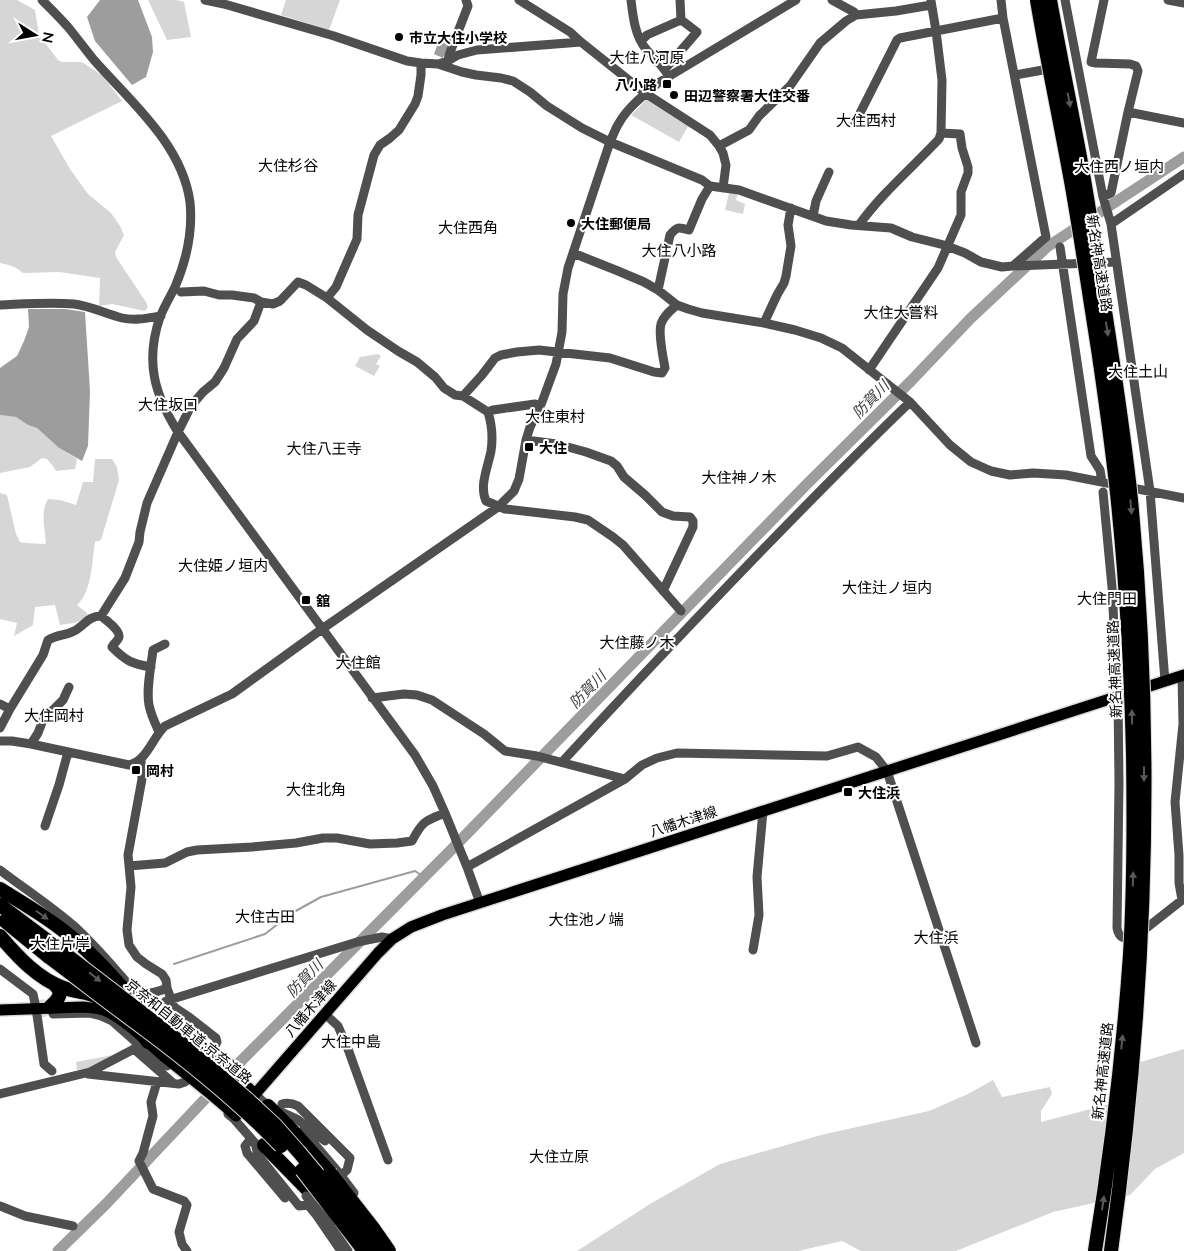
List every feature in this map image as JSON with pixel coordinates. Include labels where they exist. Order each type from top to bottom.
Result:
[{"type":"highway","name":"新名神高速道路","points":[[1037,0],[1070,180],[1106,407],[1119,509],[1128,609],[1133,786],[1133,872],[1130,954],[1113,1124],[1095,1251]]},
{"type":"highway","name":"新名神高速道路","points":[[1050,0],[1082,168],[1118,395],[1138,587],[1145,774],[1142,934],[1128,1111],[1111,1251]]},
{"type":"highway","points":[[0,889],[37,911],[63,930],[84,948],[137,1004],[148,1012]]},
{"type":"highway","name":"京奈和自動車道;京奈道路","points":[[0,906],[52,952],[241,1106],[292,1158],[364,1251]]},
{"type":"highway","name":"京奈和自動車道;京奈道路","points":[[0,917],[188,1048],[247,1098],[275,1125],[305,1159],[375,1251]]},
{"type":"highway","points":[[0,936],[18,958],[59,988],[58,999],[41,1009]]},
{"type":"highway","points":[[103,1006],[114,1001],[118,990],[115,980]]},
{"type":"highway","points":[[54,984],[94,994],[103,1006],[142,1034],[140,1045]]},
{"type":"highway","points":[[268,1106],[335,1173],[389,1251]]},
{"type":"highway","points":[[264,1145],[306,1200],[353,1251]]},
{"type":"main road","name":"八幡木津線","points":[[236,1116],[378,953],[392,939],[411,927],[480,902],[887,771],[1117,691],[1183,676]]},
{"type":"main road","points":[[0,1010],[41,1009],[98,1003],[103,1006],[148,1012],[195,1040],[256,1094]]},
{"type":"main road","points":[[140,1045],[166,1058],[236,1116]]},
{"type":"street","points":[[42,0],[68,27],[159,132],[172,152],[185,183],[190,202],[190,241],[175,286],[161,316],[152,353],[154,378],[167,414],[178,432],[415,755],[433,786],[445,813],[480,902]]},
{"type":"street","points":[[205,0],[334,36],[407,61],[438,64],[462,72],[514,81],[547,106],[582,128],[610,142],[702,180],[710,186],[739,190],[826,221],[851,226],[890,228],[912,237],[944,244],[980,262],[1002,267],[1116,262]]},
{"type":"street","points":[[448,61],[468,6],[466,0]]},
{"type":"street","points":[[519,0],[570,32],[645,93],[710,135],[723,153],[726,165],[723,188]]},
{"type":"street","points":[[631,0],[633,18],[640,41],[667,73]]},
{"type":"street","points":[[680,0],[681,20]]},
{"type":"street","points":[[667,73],[796,0]]},
{"type":"street","points":[[832,0],[856,15]]},
{"type":"street","points":[[1001,0],[1046,237],[1014,266]]},
{"type":"street","points":[[1065,0],[1103,197],[1111,224],[1150,491],[1165,681]]},
{"type":"street","points":[[1091,62],[1104,0]]},
{"type":"street","points":[[1168,0],[1184,3]]},
{"type":"street","points":[[719,146],[749,130],[790,86],[820,43],[846,21],[856,15],[896,11],[931,2],[942,80],[941,133],[939,139],[883,195],[859,225]]},
{"type":"street","points":[[855,122],[897,40],[1003,18]]},
{"type":"street","points":[[640,41],[648,35],[681,20]]},
{"type":"street","points":[[0,741],[31,744],[130,765],[135,764],[141,760],[165,726],[232,694],[498,507],[517,485],[526,440],[556,364],[562,332],[562,294],[568,268],[610,142],[619,123],[629,109],[667,73],[697,32],[681,20]]},
{"type":"street","points":[[438,64],[448,61],[458,54],[477,50],[581,42]]},
{"type":"street","points":[[1015,75],[1091,62],[1136,66],[1138,71],[1111,194],[1103,197]]},
{"type":"street","points":[[327,298],[336,287],[357,239],[358,215],[374,155],[380,145],[399,130],[415,104],[418,96],[421,63]]},
{"type":"street","points":[[1128,112],[1184,123]]},
{"type":"street","points":[[869,370],[938,268],[961,215],[961,192],[968,173],[968,167],[960,134],[941,133]]},
{"type":"street","points":[[813,216],[816,201],[829,172]]},
{"type":"street","points":[[1111,224],[1184,174]]},
{"type":"street","points":[[658,290],[670,235],[674,230],[680,228],[689,230],[702,199],[710,186]]},
{"type":"street","points":[[764,323],[786,276],[791,246],[788,225],[791,208]]},
{"type":"street","points":[[1060,247],[1091,456],[1100,470],[1102,482]]},
{"type":"street","points":[[573,253],[644,282],[677,305],[702,313],[795,330],[821,338],[842,348],[907,399],[950,445],[970,462],[990,471],[1010,476],[1033,473],[1066,475],[1184,498]]},
{"type":"street","points":[[181,292],[204,292],[254,298],[261,302],[273,304],[280,301],[298,282],[327,298],[367,330],[417,362],[435,377],[444,388],[455,395],[463,396],[488,412],[491,423],[492,450],[484,480],[483,494],[486,501],[498,507],[518,512],[575,517],[588,520],[623,545],[681,611]]},
{"type":"street","points":[[101,616],[125,578],[139,542],[147,503],[191,406],[215,382],[238,339],[254,321],[261,302]]},
{"type":"street","points":[[0,305],[75,304],[123,318],[141,319],[161,316]]},
{"type":"street","points":[[463,396],[482,376],[495,358],[501,355],[528,351],[559,352],[610,358],[662,373],[665,368],[661,347],[661,325],[667,314],[677,305]]},
{"type":"street","points":[[562,762],[648,669],[907,399]]},
{"type":"street","points":[[488,412],[535,404],[540,406]]},
{"type":"street","points":[[526,440],[557,444],[611,461],[617,466],[624,477],[662,512],[673,516],[690,517],[693,521],[693,527],[663,591]]},
{"type":"street","points":[[1104,492],[1112,587],[1117,691],[1119,783],[1117,928],[1118,934],[1122,938],[1134,937],[1182,900],[1179,883],[1179,855],[1174,802],[1183,724],[1183,676]]},
{"type":"street","points":[[0,728],[43,656],[48,640],[74,631],[90,618],[101,616],[114,627],[119,636],[112,645],[112,648],[128,661],[151,667]]},
{"type":"street","points":[[159,732],[149,705],[149,694],[153,650],[165,644]]},
{"type":"street","points":[[31,744],[43,720],[63,700],[69,687]]},
{"type":"street","points":[[372,698],[404,694],[417,695],[432,700],[484,734],[505,751],[537,756],[625,779]]},
{"type":"street","points":[[0,704],[10,709]]},
{"type":"street","points":[[467,867],[625,779],[642,765],[657,758],[677,753],[827,756],[858,747],[876,757],[887,771],[976,1043]]},
{"type":"street","points":[[45,826],[68,752]]},
{"type":"street","points":[[141,760],[142,779],[128,855],[131,887],[127,930],[129,945],[137,957],[162,974],[166,980],[174,1007],[216,1038],[215,1046]]},
{"type":"street","points":[[753,950],[759,915],[757,876],[763,811]]},
{"type":"street","points":[[129,866],[165,862],[187,852],[197,850],[296,843],[323,838],[337,838],[370,844],[412,841],[420,827],[428,820],[445,813]]},
{"type":"street","points":[[0,870],[23,892],[53,909],[74,927],[132,988],[139,992],[154,993],[167,988]]},
{"type":"street","points":[[166,1024],[162,1008],[166,1000],[371,938],[382,937],[392,939]]},
{"type":"street","points":[[0,965],[39,993],[44,1064],[53,1076]]},
{"type":"street","points":[[0,969],[33,994],[41,1009]]},
{"type":"street","points":[[41,1009],[89,1013],[112,1021],[140,1045],[194,1085],[234,1118],[255,1143],[258,1155],[327,1220],[348,1251]]},
{"type":"street","points":[[325,1014],[338,1026],[348,1049],[388,1160]]},
{"type":"street","points":[[85,1074],[140,1045]]},
{"type":"street","points":[[140,1045],[174,1083]]},
{"type":"street","points":[[0,1094],[53,1076],[85,1074],[179,1084],[185,1082]]},
{"type":"street","points":[[157,1082],[151,1102],[153,1116],[139,1161],[153,1189],[184,1201],[187,1205],[179,1232],[182,1244],[187,1251]]},
{"type":"street","points":[[256,1094],[268,1106],[304,1124],[350,1161]]},
{"type":"street","points":[[249,1141],[245,1146],[247,1153],[291,1205],[306,1200],[347,1170],[350,1158],[298,1106],[282,1104]]},
{"type":"street","points":[[236,1116],[264,1145]]},
{"type":"street","points":[[304,1124],[304,1133],[395,1251]]},
{"type":"street","points":[[306,1200],[341,1251]]},
{"type":"street","points":[[0,1206],[25,1216],[73,1226]]},
{"type":"shaded area","points":[[0,0],[17,0],[35,10],[39,35],[58,60],[62,62],[82,62],[103,76],[122,101],[51,136],[70,169],[88,194],[111,213],[120,226],[124,235],[115,252],[116,257],[146,302],[148,307],[145,311],[112,304],[99,306],[100,278],[59,272],[23,273],[10,265],[0,263]]},
{"type":"shaded area","points":[[100,0],[138,0],[152,37],[153,52],[146,77],[132,85],[95,41],[87,17]]},
{"type":"shaded area","points":[[148,0],[176,0],[184,2],[191,37],[167,40]]},
{"type":"shaded area","points":[[286,0],[340,0],[329,30],[281,15]]},
{"type":"shaded area","points":[[442,32],[452,36],[443,58],[434,54]]},
{"type":"shaded area","points":[[650,96],[690,123],[679,142],[631,115]]},
{"type":"shaded area","points":[[730,189],[739,190],[736,200],[745,204],[743,214],[725,210]]},
{"type":"shaded area","points":[[28,309],[65,309],[85,312],[90,391],[88,446],[82,461],[59,448],[37,428],[28,425],[16,417],[0,415],[0,368],[17,356],[29,327]]},
{"type":"shaded area","points":[[378,354],[381,356],[376,364],[380,366],[374,376],[355,366],[360,357]]},
{"type":"shaded area","points":[[0,415],[16,417],[28,425],[37,428],[59,448],[77,459],[75,469],[56,471],[47,459],[42,458],[30,467],[0,473]]},
{"type":"shaded area","points":[[95,459],[112,459],[117,467],[119,480],[101,540],[95,542],[86,592],[77,605],[88,614],[83,620],[60,625],[55,605],[35,607],[33,625],[14,636],[17,623],[0,619],[0,493],[7,495],[16,534],[20,542],[46,544],[44,509],[48,499],[60,500],[76,505],[83,482],[93,482]]},
{"type":"shaded area","points":[[1184,1049],[1184,1153],[1155,1169],[1130,1195],[1053,1212],[956,1251],[861,1251],[842,1241],[798,1251],[577,1251],[650,1204],[720,1164],[821,1135],[929,1111],[968,1094],[993,1080],[1002,1097],[1050,1087],[1052,1094],[1041,1111],[1041,1122],[1133,1098],[1124,1067]]},
{"type":"shaded area","points":[[113,1055],[86,1069],[77,1070],[76,1062]]},
{"type":"waterway","name":"防賀川","points":[[58,1251],[106,1204],[238,1064],[451,850],[971,318],[1047,247],[1184,157]]},
{"type":"waterway","points":[[174,964],[265,934],[292,913],[321,897],[415,871],[424,877]]},
{"type":"tunnel","points":[[40,1000],[43,1017]]},
{"type":"place","name":"市立大住小学校","points":[[399,37]]},
{"type":"place","name":"八小路","points":[[667,84]]},
{"type":"place","name":"田辺警察署大住交番","points":[[674,95]]},
{"type":"place","name":"大住郵便局","points":[[571,223]]},
{"type":"place","name":"大住","points":[[529,447]]},
{"type":"place","name":"舘","points":[[306,600]]},
{"type":"place","name":"岡村","points":[[136,770]]},
{"type":"place","name":"大住浜","points":[[848,792]]},
{"type":"district","name":"大住八河原","points":[[647,57]]},
{"type":"district","name":"大住西村","points":[[866,120]]},
{"type":"district","name":"大住杉谷","points":[[288,165]]},
{"type":"district","name":"大住西ノ垣内","points":[[1119,166]]},
{"type":"district","name":"大住西角","points":[[468,227]]},
{"type":"district","name":"大住八小路","points":[[679,250]]},
{"type":"district","name":"大住大嘗料","points":[[901,312]]},
{"type":"district","name":"大住土山","points":[[1138,371]]},
{"type":"district","name":"大住坂口","points":[[168,404]]},
{"type":"district","name":"大住東村","points":[[555,416]]},
{"type":"district","name":"大住八王寺","points":[[324,448]]},
{"type":"district","name":"大住神ノ木","points":[[739,477]]},
{"type":"district","name":"大住姫ノ垣内","points":[[223,565]]},
{"type":"district","name":"大住辻ノ垣内","points":[[887,587]]},
{"type":"district","name":"大住門田","points":[[1107,598]]},
{"type":"district","name":"大住藤ノ木","points":[[637,642]]},
{"type":"district","name":"大住館","points":[[358,662]]},
{"type":"district","name":"大住岡村","points":[[54,715]]},
{"type":"district","name":"大住北角","points":[[316,789]]},
{"type":"district","name":"大住古田","points":[[265,916]]},
{"type":"district","name":"大住池ノ端","points":[[586,919]]},
{"type":"district","name":"大住浜","points":[[936,937]]},
{"type":"district","name":"大住片岸","points":[[60,943]]},
{"type":"district","name":"大住中島","points":[[351,1041]]},
{"type":"district","name":"大住立原","points":[[559,1156]]}]
